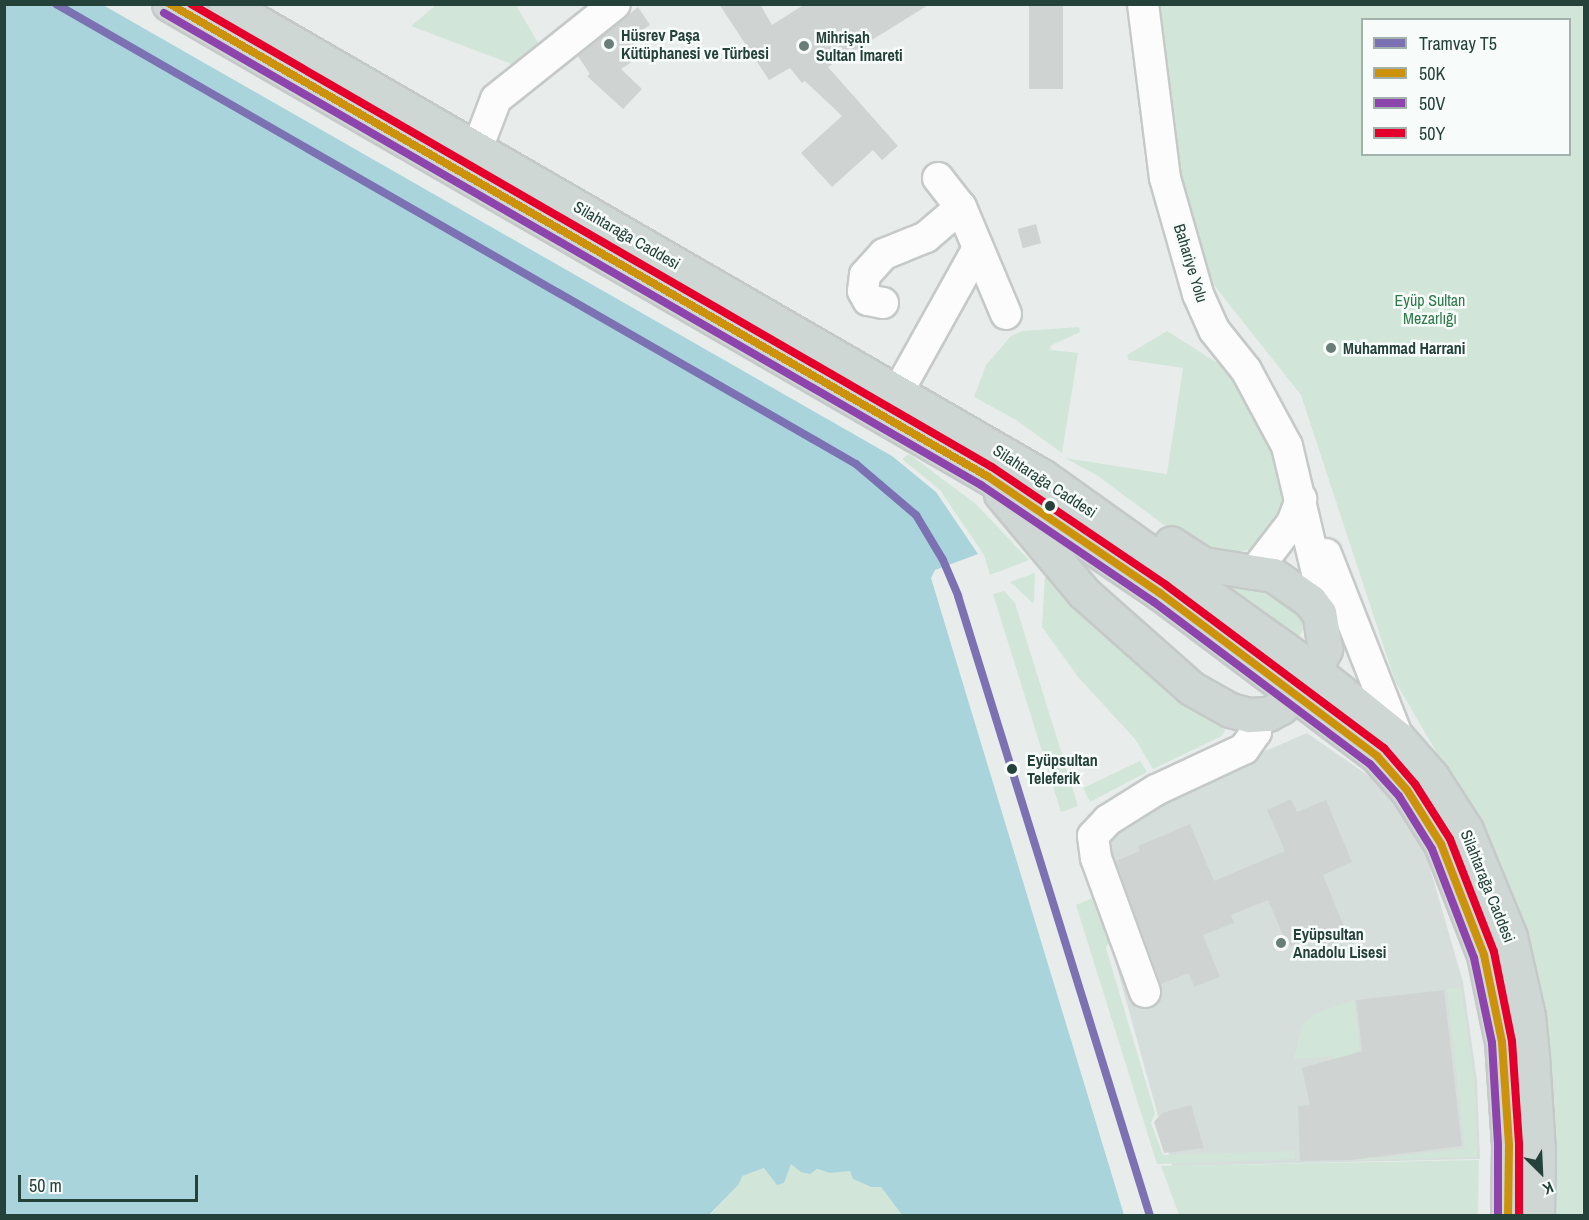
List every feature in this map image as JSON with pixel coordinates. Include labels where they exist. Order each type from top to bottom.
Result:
[{"type":"main road","name":"Silahtarağa Caddesi","points":[[169,4],[987,476],[1305,681],[1398,738],[1432,777],[1466,830],[1510,937],[1528,1016],[1532,1056],[1538,1151],[1537,1215]]},
{"type":"main road","name":"Silahtarağa Caddesi","points":[[226,4],[898,390],[1091,509],[1305,681],[1392,771],[1430,825],[1456,875],[1484,955],[1502,1042],[1509,1145],[1508,1215]]},
{"type":"main road","points":[[987,476],[1064,571],[1121,629],[1191,688],[1230,710],[1258,716],[1281,707],[1305,681],[1326,639],[1318,613],[1294,587],[1273,575],[1203,564],[1138,522],[1091,509]]},
{"type":"street","points":[[477,149],[496,99],[615,4]]},
{"type":"street","name":"Bahariye Yolu","points":[[1143,4],[1165,178],[1198,294],[1214,330],[1246,370],[1287,446],[1301,499]]},
{"type":"street","points":[[938,178],[961,207],[1006,315]]},
{"type":"street","points":[[883,303],[868,300],[863,291],[865,275],[884,254],[926,237],[961,207]]},
{"type":"street","points":[[898,390],[978,248]]},
{"type":"street","points":[[1255,571],[1292,523],[1301,499]]},
{"type":"street","points":[[1301,499],[1320,586],[1318,613]]},
{"type":"street","points":[[1301,499],[1384,695],[1398,738]]},
{"type":"street","points":[[1145,992],[1096,858],[1093,836],[1108,820],[1156,790],[1244,749],[1252,741],[1258,716]]},
{"type":"shaded area","name":"Eyüpsultan Anadolu Lisesi","points":[[1307,733],[1379,783],[1425,851],[1463,982],[1477,1080],[1480,1159],[1172,1166],[1096,892],[1107,819]]},
{"type":"green space","points":[[436,5],[516,5],[541,48],[514,65],[411,26]]},
{"type":"green space","name":"Eyüp Sultan Mezarlığı","points":[[1152,5],[1584,5],[1584,1215],[1551,1215],[1544,1008],[1511,909],[1470,810],[1395,681],[1301,395],[1213,284],[1173,154]]},
{"type":"green space","points":[[1079,327],[1080,332],[1050,346],[1051,350],[1078,353],[1062,453],[1016,420],[974,397],[986,365],[1011,336],[1022,331]]},
{"type":"green space","points":[[1167,331],[1241,378],[1280,455],[1286,504],[1261,543],[1248,550],[1228,554],[1195,548],[1098,476],[1065,458],[1167,474],[1183,368],[1129,360],[1127,355]]},
{"type":"green space","points":[[909,454],[976,504],[1029,560],[990,575],[984,555],[940,490],[902,459]]},
{"type":"green space","points":[[1035,573],[1034,604],[1010,582]]},
{"type":"green space","points":[[1045,576],[1149,673],[1220,725],[1225,730],[1222,736],[1153,769],[1135,739],[1078,677],[1042,627]]},
{"type":"green space","points":[[1233,586],[1262,588],[1280,596],[1304,617],[1302,632],[1298,637],[1231,590]]},
{"type":"green space","points":[[1004,591],[1015,603],[1078,806],[1061,812],[993,594]]},
{"type":"green space","points":[[1140,761],[1147,772],[1090,802],[1083,788]]},
{"type":"green space","points":[[1099,895],[1112,935],[1106,948],[1155,1113],[1151,1123],[1163,1155],[1294,1151],[1295,1159],[1157,1164],[1076,905]]},
{"type":"green space","points":[[1461,988],[1474,1080],[1477,1157],[1355,1160],[1333,1056],[1294,1059],[1302,1025],[1316,1013],[1354,1000],[1373,1159],[1465,1149],[1447,989]]},
{"type":"green space","points":[[1479,1160],[1478,1216],[1179,1215],[1161,1166]]},
{"type":"green space","points":[[791,1163],[830,1173],[851,1170],[853,1179],[871,1187],[881,1187],[902,1215],[709,1216],[739,1184],[741,1176],[765,1168],[773,1176],[786,1176]]},
{"type":"water","points":[[5,4],[103,5],[892,456],[936,492],[978,554],[935,570],[931,578],[1124,1215],[902,1215],[881,1187],[871,1187],[853,1179],[850,1171],[830,1173],[817,1169],[810,1174],[801,1172],[791,1164],[784,1183],[777,1185],[764,1168],[742,1176],[739,1184],[709,1215],[5,1215]]},
{"type":"building","name":"Mihrişah Sultan İmareti","points":[[719,4],[760,4],[772,25],[805,4],[930,4],[828,67],[898,146],[882,160],[873,150],[832,187],[801,153],[842,116],[805,81],[802,83],[790,68],[769,80]]},
{"type":"building","points":[[1029,4],[1063,4],[1063,89],[1029,89]]},
{"type":"building","points":[[638,7],[650,25],[630,38],[642,55],[621,69],[642,89],[623,109],[587,76],[590,74],[578,56]]},
{"type":"building","points":[[1036,224],[1041,243],[1023,248],[1018,229]]},
{"type":"building","points":[[1291,799],[1297,812],[1326,800],[1352,862],[1323,875],[1349,939],[1324,949],[1318,934],[1288,947],[1268,900],[1231,915],[1234,923],[1203,935],[1220,977],[1194,987],[1189,973],[1161,984],[1116,861],[1140,851],[1138,846],[1190,824],[1214,881],[1285,851],[1267,810]]},
{"type":"building","points":[[1444,990],[1462,1146],[1351,1160],[1300,1161],[1298,1106],[1310,1105],[1302,1068],[1362,1051],[1356,1000]]},
{"type":"building","points":[[1191,1105],[1204,1148],[1164,1153],[1154,1122],[1162,1113]]},
{"type":"tram line","name":"T5","points":[[56,4],[856,464],[916,515],[943,560],[958,596],[1150,1216]]},
{"type":"transit line","name":"50K","points":[[170,4],[987,476],[1160,593],[1377,756],[1407,790],[1441,844],[1484,955],[1502,1042],[1509,1145],[1508,1216]]},
{"type":"transit line","name":"50Y","points":[[191,4],[992,467],[1166,585],[1384,748],[1415,784],[1450,839],[1494,952],[1512,1041],[1519,1144],[1519,1216]]},
{"type":"transit line","name":"50V","points":[[164,13],[981,485],[1154,602],[1370,764],[1399,796],[1432,849],[1474,958],[1492,1043],[1498,1145],[1498,1216]]},
{"type":"place","name":"Hüsrev Paşa Kütüphanesi ve Türbesi","points":[[609,44]]},
{"type":"place","name":"Mihrişah Sultan İmareti","points":[[804,46]]},
{"type":"place","name":"Muhammad Harrani","points":[[1331,348]]},
{"type":"place","name":"Eyüpsultan Teleferik","points":[[1012,769]]},
{"type":"place","name":"Eyüpsultan Anadolu Lisesi","points":[[1281,943]]}]
